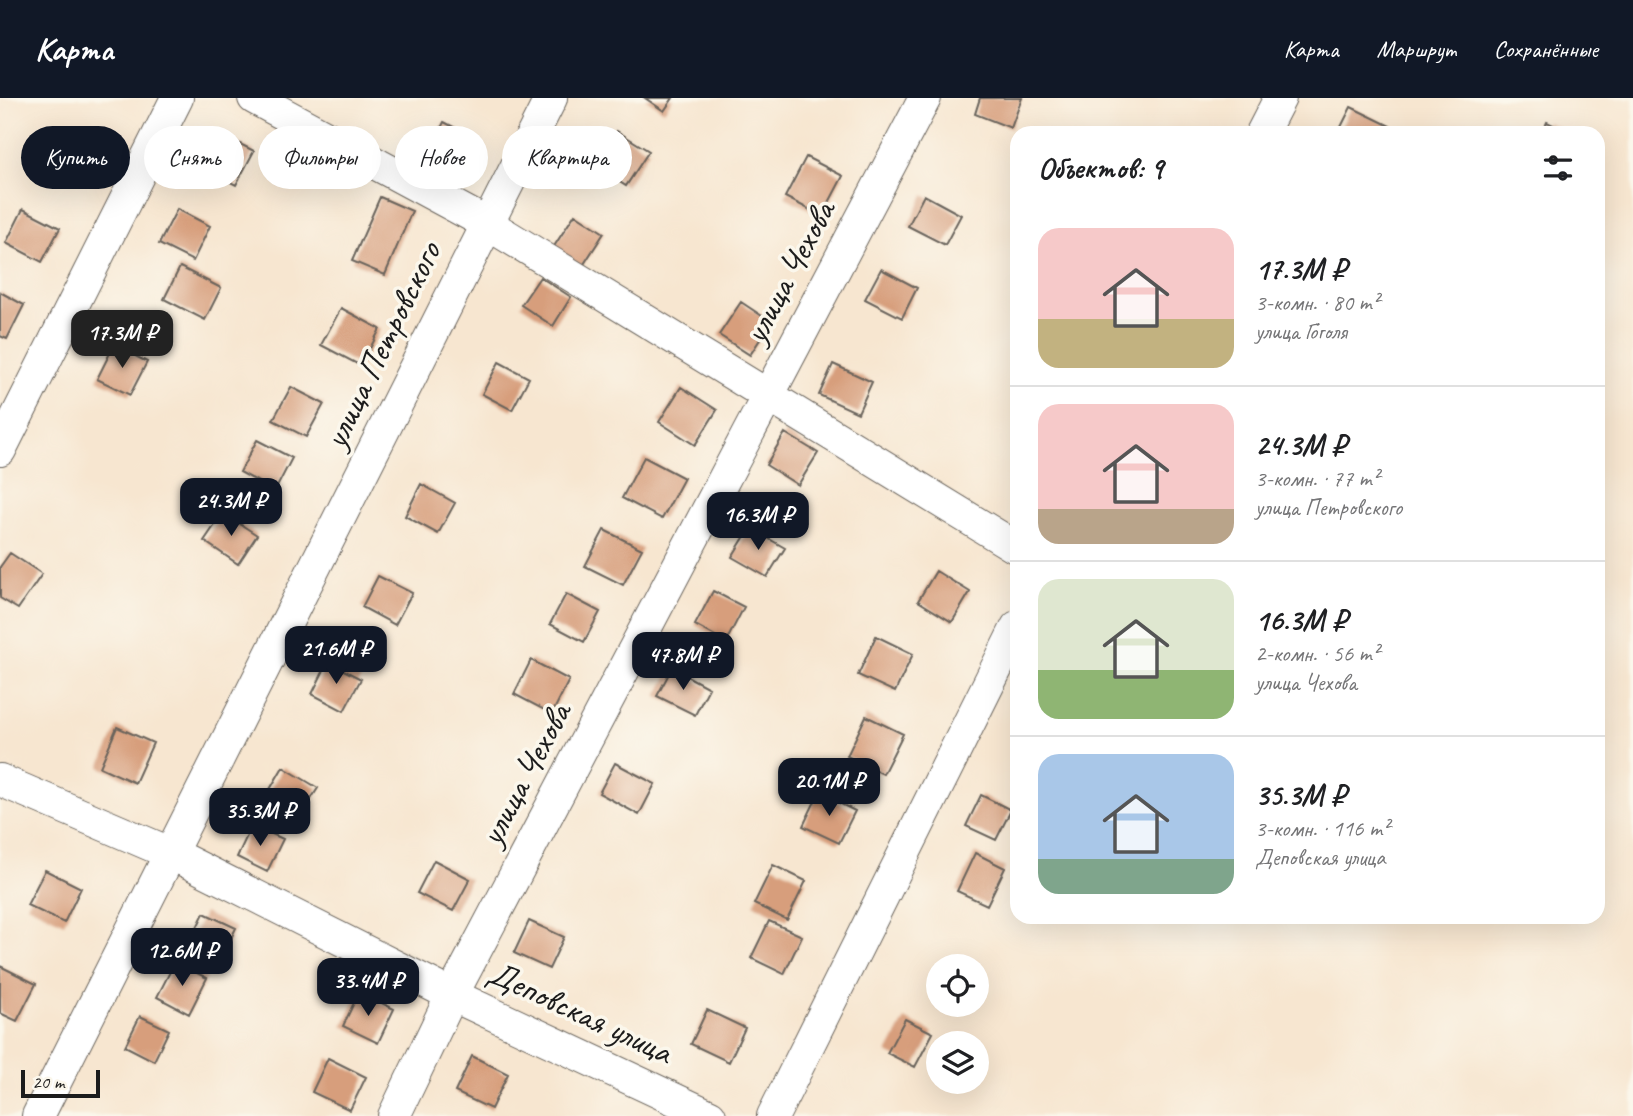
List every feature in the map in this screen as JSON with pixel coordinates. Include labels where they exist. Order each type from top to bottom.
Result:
[{"type":"street","points":[[0,450],[177,98]]},
{"type":"street","points":[[254,98],[486,223],[1010,544]]},
{"type":"street","name":"улица Петровского","points":[[38,1116],[551,98]]},
{"type":"street","name":"улица Чехова","points":[[394,1116],[452,995],[925,98]]},
{"type":"street","points":[[1266,126],[1280,98]]},
{"type":"street","points":[[774,1116],[1010,641]]},
{"type":"street","name":"Деповская улица","points":[[0,780],[172,854],[452,995],[710,1116]]},
{"type":"building","points":[[645,98],[673,98],[664,111]]},
{"type":"building","points":[[980,98],[1022,98],[1010,128],[975,114]]},
{"type":"building","points":[[1351,107],[1390,126],[1342,126]]},
{"type":"building","points":[[632,140],[649,151],[632,177]]},
{"type":"building","points":[[244,146],[254,151],[244,170]]},
{"type":"building","points":[[806,157],[843,176],[822,216],[785,197]]},
{"type":"building","points":[[924,195],[961,215],[945,245],[908,226]]},
{"type":"building","points":[[380,197],[412,211],[385,275],[352,261]]},
{"type":"building","points":[[23,209],[60,228],[42,262],[6,243]]},
{"type":"building","points":[[177,209],[210,226],[193,261],[159,244]]},
{"type":"building","points":[[575,214],[604,233],[582,267],[553,248]]},
{"type":"building","points":[[180,267],[221,288],[205,320],[164,299]]},
{"type":"building","points":[[881,269],[917,288],[902,318],[865,299]]},
{"type":"building","points":[[540,277],[571,297],[553,326],[521,305]]},
{"type":"building","points":[[0,292],[24,305],[7,339],[0,336]]},
{"type":"building","points":[[741,302],[771,322],[750,355],[719,335]]},
{"type":"building","points":[[341,308],[380,329],[361,366],[321,345]]},
{"type":"building","points":[[114,345],[147,362],[130,395],[97,379]]},
{"type":"building","points":[[499,362],[529,378],[512,410],[482,394]]},
{"type":"building","points":[[833,364],[872,382],[858,413],[819,395]]},
{"type":"building","points":[[291,387],[324,404],[306,437],[273,420]]},
{"type":"building","points":[[681,387],[717,410],[695,445],[659,422]]},
{"type":"building","points":[[785,433],[818,453],[798,485],[766,465]]},
{"type":"building","points":[[257,440],[292,458],[275,491],[240,472]]},
{"type":"building","points":[[644,457],[684,478],[662,519],[622,498]]},
{"type":"building","points":[[421,484],[455,503],[438,534],[405,516]]},
{"type":"building","points":[[223,513],[257,535],[238,564],[204,541]]},
{"type":"building","points":[[750,528],[785,548],[767,577],[732,557]]},
{"type":"building","points":[[604,530],[642,549],[623,585],[585,566]]},
{"type":"building","points":[[10,553],[42,574],[18,609],[0,598],[0,567]]},
{"type":"building","points":[[936,571],[970,592],[952,622],[918,601]]},
{"type":"building","points":[[378,576],[412,593],[395,625],[362,607]]},
{"type":"building","points":[[713,591],[744,607],[726,642],[695,625]]},
{"type":"building","points":[[566,594],[600,612],[584,642],[550,624]]},
{"type":"building","points":[[876,636],[913,654],[895,692],[858,675]]},
{"type":"building","points":[[531,660],[569,680],[552,714],[514,694]]},
{"type":"building","points":[[328,662],[361,679],[344,711],[312,694]]},
{"type":"building","points":[[672,668],[709,688],[695,715],[657,696]]},
{"type":"building","points":[[866,716],[903,734],[883,774],[847,756]]},
{"type":"building","points":[[117,727],[153,743],[135,783],[100,767]]},
{"type":"building","points":[[615,763],[655,784],[639,815],[599,793]]},
{"type":"building","points":[[283,767],[318,788],[299,818],[265,798]]},
{"type":"building","points":[[819,793],[855,811],[839,843],[803,826]]},
{"type":"building","points":[[981,795],[1010,810],[996,840],[966,826]]},
{"type":"building","points":[[252,825],[283,839],[267,872],[237,857]]},
{"type":"building","points":[[975,853],[1005,868],[987,905],[957,891]]},
{"type":"building","points":[[434,860],[470,879],[453,911],[417,893]]},
{"type":"building","points":[[773,865],[806,881],[787,920],[754,904]]},
{"type":"building","points":[[45,870],[81,888],[64,923],[27,905]]},
{"type":"building","points":[[204,913],[236,928],[218,965],[186,950]]},
{"type":"building","points":[[529,921],[564,937],[549,969],[514,953]]},
{"type":"building","points":[[769,921],[802,936],[784,974],[751,958]]},
{"type":"building","points":[[175,962],[207,978],[189,1014],[157,997]]},
{"type":"building","points":[[0,966],[36,984],[17,1021],[0,1013]]},
{"type":"building","points":[[359,992],[394,1009],[378,1043],[343,1026]]},
{"type":"building","points":[[707,1010],[745,1028],[729,1062],[691,1044]]},
{"type":"building","points":[[140,1016],[169,1030],[154,1061],[125,1046]]},
{"type":"building","points":[[905,1019],[929,1031],[926,1031],[926,1046],[915,1067],[887,1053]]},
{"type":"building","points":[[472,1056],[508,1074],[491,1109],[455,1092]]},
{"type":"building","points":[[328,1058],[366,1077],[350,1110],[312,1092]]}]
